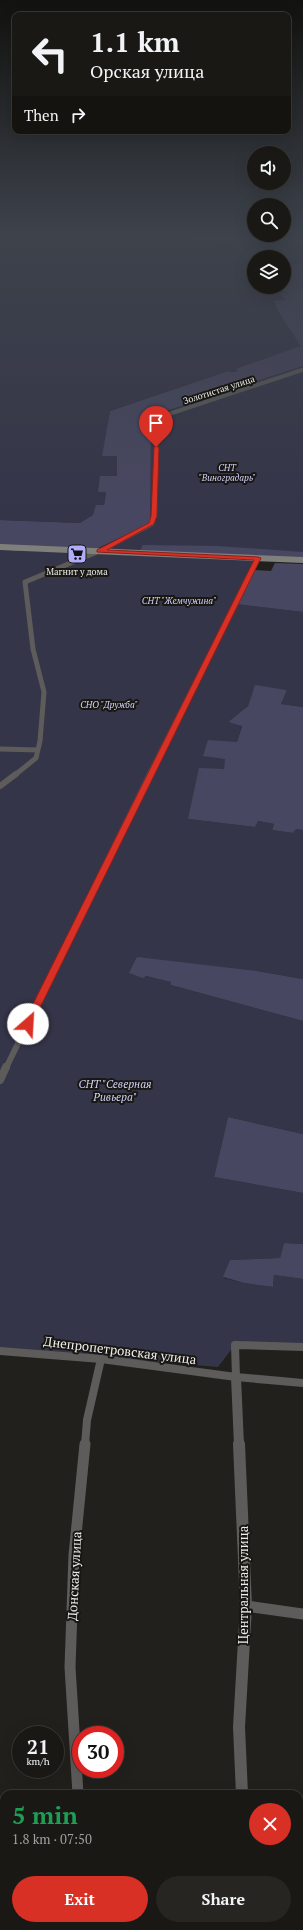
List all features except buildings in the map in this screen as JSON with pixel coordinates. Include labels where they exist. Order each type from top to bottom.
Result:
[{"type":"main road","points":[[0,547],[303,560]]},
{"type":"street","name":"Золотистая улица","points":[[100,551],[147,527],[153,520],[157,423],[159,419],[166,415],[303,370]]},
{"type":"street","points":[[0,786],[29,765],[36,758],[38,750],[44,692],[33,649],[25,582],[100,551]]},
{"type":"street","points":[[0,1080],[109,855],[258,558]]},
{"type":"street","points":[[0,749],[38,750]]},
{"type":"street","points":[[236,1377],[235,1345],[303,1347]]},
{"type":"street","name":"Днепропетровская улица","points":[[0,1351],[101,1359],[236,1377],[303,1383]]},
{"type":"street","name":"Донская улица","points":[[78,1790],[70,1667],[74,1555],[87,1420],[101,1359]]},
{"type":"street","name":"Центральная улица","points":[[236,1377],[246,1606],[239,1727],[242,1790]]},
{"type":"street","points":[[246,1606],[303,1614]]},
{"type":"green space","points":[[0,324],[288,324],[302,346],[236,369],[239,370],[232,372],[228,371],[110,411],[103,456],[117,456],[117,476],[98,492],[106,492],[104,505],[81,523],[0,520]]},
{"type":"green space","name":"СНТ \"Виноградарь\"","points":[[303,366],[303,559],[94,550],[140,530],[153,418],[160,413]]},
{"type":"green space","name":"СНТ \"Северная Ривьера\"","points":[[0,547],[94,551],[71,562],[76,564],[93,554],[257,559],[235,604],[303,612],[303,707],[281,704],[287,690],[255,686],[248,706],[228,722],[242,725],[237,742],[226,759],[224,769],[188,819],[255,827],[257,821],[274,824],[272,830],[293,833],[296,829],[303,830],[303,979],[257,971],[146,976],[172,982],[171,985],[303,1021],[303,1134],[228,1117],[214,1177],[303,1193],[303,1244],[284,1243],[280,1258],[230,1260],[224,1278],[244,1283],[273,1287],[274,1275],[303,1279],[303,1350],[234,1346],[218,1367],[0,1349]]},
{"type":"shaded area","points":[[287,324],[303,324],[303,366],[160,413],[153,418],[151,425],[150,521],[147,525],[94,550],[0,547],[0,520],[80,523],[93,515],[96,505],[104,505],[106,492],[98,492],[100,476],[117,476],[117,456],[102,456],[110,411],[228,371],[238,371],[235,369],[301,346]]},
{"type":"shaded area","points":[[143,545],[218,546],[303,552],[303,559],[139,552]]},
{"type":"shaded area","points":[[275,563],[303,564],[303,612],[235,604],[252,570],[271,571]]},
{"type":"shaded area","points":[[255,685],[287,690],[281,704],[303,707],[303,830],[296,829],[293,833],[272,830],[274,824],[258,821],[255,827],[188,819],[199,768],[224,769],[225,759],[203,756],[208,740],[237,742],[242,726],[228,722],[248,706]]},
{"type":"shaded area","points":[[137,957],[257,971],[303,979],[303,1021],[171,985],[171,982],[146,976],[143,978],[129,973]]},
{"type":"shaded area","points":[[228,1117],[303,1134],[303,1193],[214,1177]]},
{"type":"shaded area","points":[[284,1243],[303,1244],[303,1279],[274,1275],[273,1287],[244,1283],[223,1277],[230,1260],[280,1258]]},
{"type":"place","name":"Магнит у дома","points":[[77,554]]},
{"type":"route","points":[[28,1024],[109,855],[258,558],[100,551],[152,524],[154,516],[156,447]]},
{"type":"park label","name":"СНТ \"Жемчужина\"","points":[[179,601]]},
{"type":"park label","name":"СНО \"Дружба\"","points":[[109,705]]}]
